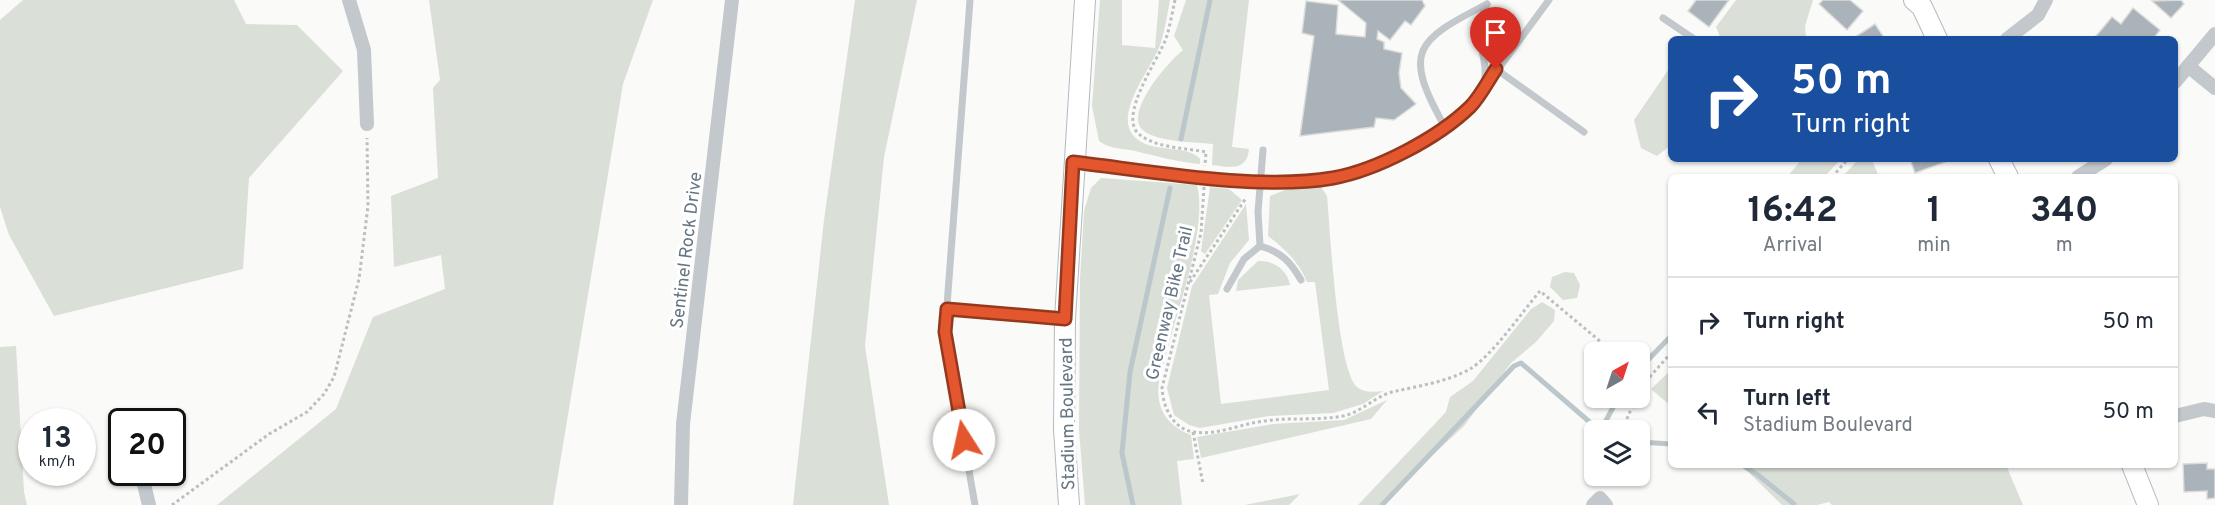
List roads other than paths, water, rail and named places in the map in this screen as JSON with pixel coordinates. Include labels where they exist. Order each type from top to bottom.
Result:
[{"type":"main road","name":"Stadium Boulevard","points":[[1069,505],[1064,429],[1065,319],[1073,162],[1085,0]]},
{"type":"main road","points":[[1914,0],[1922,7],[1936,36]]},
{"type":"main road","points":[[2133,468],[2148,505]]},
{"type":"street","points":[[349,0],[364,50],[367,124]]},
{"type":"street","name":"Sentinel Rock Drive","points":[[681,505],[683,424],[732,0]]},
{"type":"street","points":[[2011,36],[2038,15],[2046,0]]},
{"type":"street","points":[[2178,78],[2215,34]]},
{"type":"street","points":[[2188,66],[2215,88]]},
{"type":"street","points":[[2083,174],[2101,162]]},
{"type":"street","points":[[2178,415],[2204,409],[2215,411]]},
{"type":"street","points":[[144,486],[149,505]]},
{"type":"lane","points":[[970,0],[945,332],[975,505]]},
{"type":"lane","points":[[1073,162],[1259,181],[1334,177],[1389,159],[1434,136],[1471,106],[1496,69],[1550,0]]},
{"type":"lane","points":[[1482,89],[1486,63],[1480,37],[1480,22],[1489,2]]},
{"type":"lane","points":[[1445,127],[1422,81],[1419,64],[1422,49],[1440,29],[1489,2]]},
{"type":"lane","points":[[1663,18],[1690,36]]},
{"type":"lane","points":[[1496,69],[1584,132]]},
{"type":"lane","points":[[1260,246],[1259,181],[1263,150]]},
{"type":"lane","points":[[1260,246],[1276,250],[1289,261],[1301,280]]},
{"type":"lane","points":[[1227,289],[1244,259],[1260,246]]},
{"type":"lane","points":[[947,309],[1065,319]]},
{"type":"waterway","points":[[1181,139],[1210,0]]},
{"type":"waterway","points":[[1133,505],[1122,453],[1130,372],[1170,188]]},
{"type":"waterway","points":[[1650,358],[1668,339]]},
{"type":"waterway","points":[[1382,505],[1514,366],[1521,363],[1587,420]]},
{"type":"waterway","points":[[1606,420],[1613,408]]},
{"type":"waterway","points":[[1650,443],[1668,444]]},
{"type":"waterway","points":[[1747,468],[1794,504]]}]
